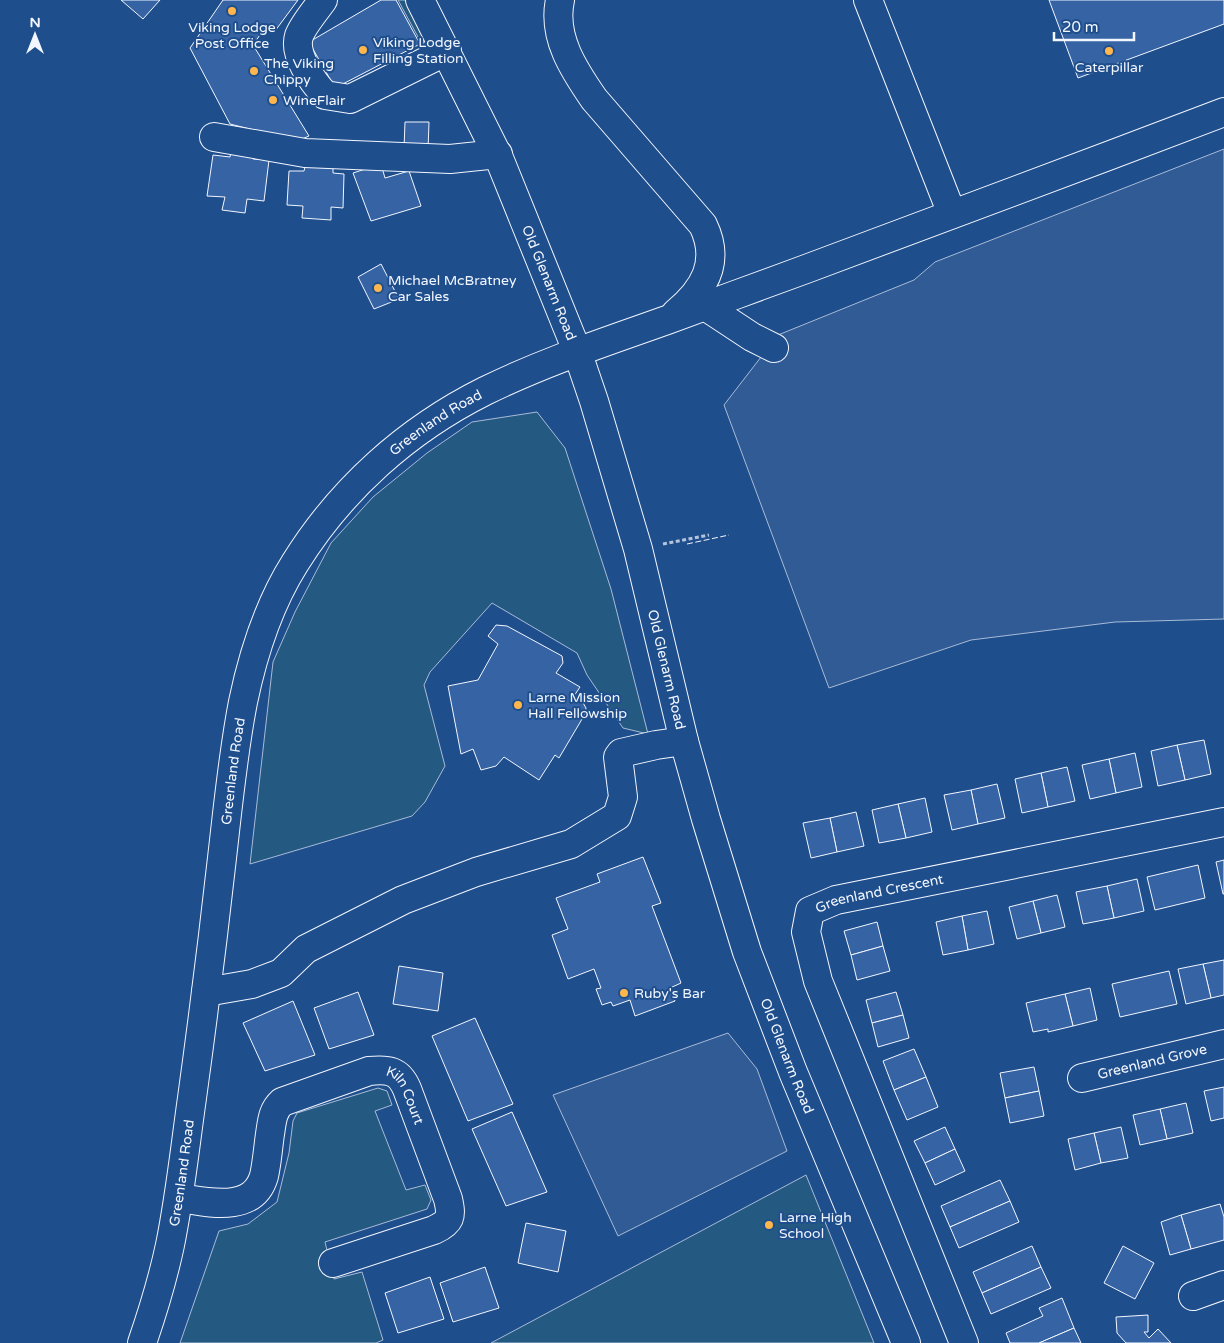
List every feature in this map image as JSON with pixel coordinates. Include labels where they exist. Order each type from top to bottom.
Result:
[{"type":"street","points":[[323,0],[299,36],[297,50],[313,82],[325,95],[350,99],[447,51]]},
{"type":"street","name":"Old Glenarm Road","points":[[420,0],[498,154],[578,351],[606,438],[638,549],[684,741],[747,952],[793,1072],[906,1343]]},
{"type":"street","points":[[560,0],[560,29],[563,43],[568,57],[581,80],[594,99],[703,225],[708,235],[711,248],[704,283],[698,292],[669,319]]},
{"type":"street","points":[[868,0],[952,214]]},
{"type":"street","name":"Greenland Road","points":[[142,1343],[158,1296],[171,1243],[179,1198],[231,778],[242,706],[256,653],[271,611],[292,566],[317,530],[350,490],[387,455],[426,426],[485,391],[578,351],[705,306],[1224,112]]},
{"type":"street","points":[[214,137],[305,153],[450,159],[498,154]]},
{"type":"street","points":[[705,306],[774,348]]},
{"type":"street","points":[[206,992],[252,984],[281,973],[306,949],[403,900],[476,872],[571,844],[617,816],[623,797],[618,758],[621,753],[684,741]]},
{"type":"street","name":"Greenland Crescent","points":[[964,1343],[818,981],[806,932],[810,912],[836,900],[1224,822]]},
{"type":"street","name":"Greenland Grove","points":[[1082,1078],[1224,1044]]},
{"type":"street","name":"Kiln Court","points":[[179,1198],[214,1203],[235,1202],[247,1198],[255,1192],[263,1178],[272,1118],[277,1107],[282,1102],[369,1071],[384,1070],[393,1072],[401,1077],[407,1089],[448,1199],[450,1218],[446,1224],[434,1230],[333,1263]]},
{"type":"street","points":[[1193,1296],[1224,1285]]},
{"type":"path","points":[[638,549],[709,535]]},
{"type":"shaded area","points":[[398,0],[405,0],[424,37],[423,46]]},
{"type":"shaded area","points":[[1224,149],[1224,619],[1115,622],[971,640],[829,688],[724,405],[778,335],[914,280],[935,262]]},
{"type":"shaded area","points":[[537,412],[565,448],[611,589],[648,734],[623,728],[587,675],[577,653],[492,603],[430,672],[424,685],[445,766],[425,802],[412,816],[250,864],[273,662],[295,612],[331,543],[373,497],[427,453],[472,422]]},
{"type":"shaded area","points":[[728,1033],[757,1069],[787,1151],[618,1236],[553,1095]]},
{"type":"shaded area","points":[[378,1088],[387,1091],[392,1105],[375,1111],[406,1190],[425,1185],[431,1200],[427,1209],[325,1242],[334,1279],[362,1272],[383,1340],[376,1343],[180,1343],[219,1231],[248,1224],[277,1202],[289,1153],[293,1121],[297,1113]]},
{"type":"shaded area","name":"Larne High School","points":[[806,1175],[874,1343],[491,1343]]},
{"type":"building","points":[[121,0],[160,0],[143,19]]},
{"type":"building","points":[[223,0],[298,0],[275,31],[266,26],[253,45],[309,136],[297,141],[230,124],[190,48]]},
{"type":"building","points":[[381,0],[396,0],[420,44],[335,88],[309,42]]},
{"type":"building","name":"Caterpillar","points":[[1049,0],[1224,0],[1224,24],[1078,78]]},
{"type":"building","points":[[405,122],[429,122],[428,150],[404,149]]},
{"type":"building","points":[[231,151],[254,153],[253,159],[269,160],[264,201],[247,199],[245,213],[222,210],[225,197],[207,196],[213,155],[230,157]]},
{"type":"building","points":[[381,164],[385,178],[409,171],[421,206],[371,221],[353,173]]},
{"type":"building","points":[[305,167],[333,168],[333,173],[344,174],[343,208],[331,207],[331,220],[302,218],[303,206],[287,205],[289,171],[304,171]]},
{"type":"building","name":"Michael McBratney Car Sales","points":[[381,264],[399,299],[374,309],[358,277]]},
{"type":"building","name":"Larne Mission Hall Fellowship","points":[[496,625],[507,626],[562,656],[563,663],[556,673],[580,687],[574,696],[582,701],[586,708],[585,714],[559,758],[555,755],[539,780],[504,757],[496,766],[481,770],[473,749],[461,754],[448,686],[478,680],[498,644],[488,636]]},
{"type":"building","points":[[1204,740],[1211,774],[1185,780],[1177,745]]},
{"type":"building","points":[[1177,745],[1185,780],[1158,786],[1151,751]]},
{"type":"building","points":[[1135,753],[1142,787],[1116,793],[1109,759]]},
{"type":"building","points":[[1109,759],[1116,793],[1090,799],[1082,765]]},
{"type":"building","points":[[1067,767],[1075,801],[1048,807],[1041,773]]},
{"type":"building","points":[[1041,773],[1048,807],[1022,813],[1015,779]]},
{"type":"building","points":[[997,784],[1005,818],[978,824],[971,790]]},
{"type":"building","points":[[971,790],[978,824],[952,830],[944,795]]},
{"type":"building","points":[[925,798],[932,832],[906,838],[898,804]]},
{"type":"building","points":[[898,804],[906,838],[879,843],[872,810]]},
{"type":"building","points":[[856,812],[864,846],[837,852],[830,818]]},
{"type":"building","points":[[830,818],[837,852],[811,858],[803,823]]},
{"type":"building","points":[[643,857],[661,903],[652,906],[681,983],[670,988],[675,1001],[635,1016],[630,1000],[613,1006],[611,1002],[602,1005],[596,989],[601,988],[594,969],[568,979],[552,935],[568,929],[556,898],[600,882],[597,874]]},
{"type":"building","points":[[1224,860],[1224,894],[1223,894],[1216,862]]},
{"type":"building","points":[[1198,865],[1205,898],[1155,910],[1147,877]]},
{"type":"building","points":[[1137,879],[1144,911],[1114,918],[1107,886]]},
{"type":"building","points":[[1107,886],[1114,918],[1083,924],[1076,892]]},
{"type":"building","points":[[1057,895],[1065,927],[1041,933],[1033,901]]},
{"type":"building","points":[[1033,901],[1041,933],[1017,939],[1009,907]]},
{"type":"building","points":[[987,911],[994,944],[968,950],[962,916]]},
{"type":"building","points":[[962,916],[968,950],[943,955],[936,922]]},
{"type":"building","points":[[877,922],[883,946],[851,955],[844,931]]},
{"type":"building","points":[[883,946],[890,971],[857,980],[851,955]]},
{"type":"building","points":[[1224,960],[1224,995],[1211,998],[1203,964]]},
{"type":"building","points":[[1203,964],[1211,998],[1186,1004],[1178,969]]},
{"type":"building","points":[[399,966],[443,973],[438,1011],[393,1004]]},
{"type":"building","points":[[1169,971],[1177,1004],[1120,1017],[1112,984]]},
{"type":"building","points":[[1090,988],[1097,1020],[1073,1026],[1065,994]]},
{"type":"building","points":[[358,992],[374,1035],[329,1049],[314,1008]]},
{"type":"building","points":[[896,992],[903,1015],[872,1023],[866,1000]]},
{"type":"building","points":[[1065,994],[1073,1026],[1048,1032],[1048,1029],[1033,1032],[1026,1003]]},
{"type":"building","points":[[293,1001],[315,1055],[265,1071],[243,1023]]},
{"type":"building","points":[[903,1015],[909,1038],[878,1047],[872,1023]]},
{"type":"building","points":[[475,1018],[513,1104],[468,1121],[432,1036]]},
{"type":"building","points":[[914,1049],[926,1077],[894,1090],[883,1061]]},
{"type":"building","points":[[1034,1067],[1039,1091],[1005,1098],[1000,1073]]},
{"type":"building","points":[[926,1077],[938,1107],[907,1120],[894,1090]]},
{"type":"building","points":[[1224,1087],[1224,1118],[1211,1121],[1204,1091]]},
{"type":"building","points":[[1039,1091],[1044,1116],[1010,1123],[1005,1098]]},
{"type":"building","points":[[1186,1103],[1193,1133],[1167,1139],[1160,1109]]},
{"type":"building","points":[[1160,1109],[1167,1139],[1140,1145],[1133,1115]]},
{"type":"building","points":[[512,1112],[547,1192],[506,1206],[472,1129]]},
{"type":"building","points":[[945,1127],[955,1149],[925,1163],[914,1141]]},
{"type":"building","points":[[1121,1127],[1128,1158],[1101,1163],[1094,1133]]},
{"type":"building","points":[[1094,1133],[1101,1163],[1075,1170],[1068,1139]]},
{"type":"building","points":[[955,1149],[965,1171],[935,1185],[925,1163]]},
{"type":"building","points":[[1000,1180],[1010,1201],[950,1227],[941,1206]]},
{"type":"building","points":[[1010,1201],[1019,1222],[959,1248],[950,1227]]},
{"type":"building","points":[[1220,1204],[1224,1217],[1224,1240],[1191,1249],[1181,1215]]},
{"type":"building","points":[[1181,1215],[1191,1249],[1170,1255],[1161,1222]]},
{"type":"building","points":[[526,1223],[566,1231],[558,1272],[518,1263]]},
{"type":"building","points":[[1032,1246],[1041,1267],[982,1293],[973,1272]]},
{"type":"building","points":[[1123,1246],[1154,1263],[1135,1299],[1104,1283]]},
{"type":"building","points":[[485,1267],[499,1308],[453,1322],[440,1283]]},
{"type":"building","points":[[1041,1267],[1051,1288],[991,1314],[982,1293]]},
{"type":"building","points":[[430,1277],[444,1319],[398,1333],[385,1293]]},
{"type":"building","points":[[1062,1298],[1074,1328],[1039,1343],[1010,1343],[1006,1333],[1043,1316],[1039,1308]]},
{"type":"building","points":[[1148,1315],[1148,1332],[1144,1332],[1149,1338],[1158,1329],[1171,1343],[1126,1343],[1117,1333],[1116,1317]]},
{"type":"building","points":[[1074,1328],[1081,1343],[1039,1343]]},
{"type":"fence","points":[[687,544],[729,535]]},
{"type":"place","name":"Viking Lodge Post Office","points":[[232,11]]},
{"type":"place","name":"Viking Lodge Filling Station","points":[[363,50]]},
{"type":"place","name":"Caterpillar","points":[[1109,51]]},
{"type":"place","name":"The Viking Chippy","points":[[254,71]]},
{"type":"place","name":"WineFlair","points":[[273,100]]},
{"type":"place","name":"Michael McBratney Car Sales","points":[[378,288]]},
{"type":"place","name":"Larne Mission Hall Fellowship","points":[[518,705]]},
{"type":"place","name":"Ruby's Bar","points":[[624,993]]},
{"type":"place","name":"Larne High School","points":[[769,1225]]}]
